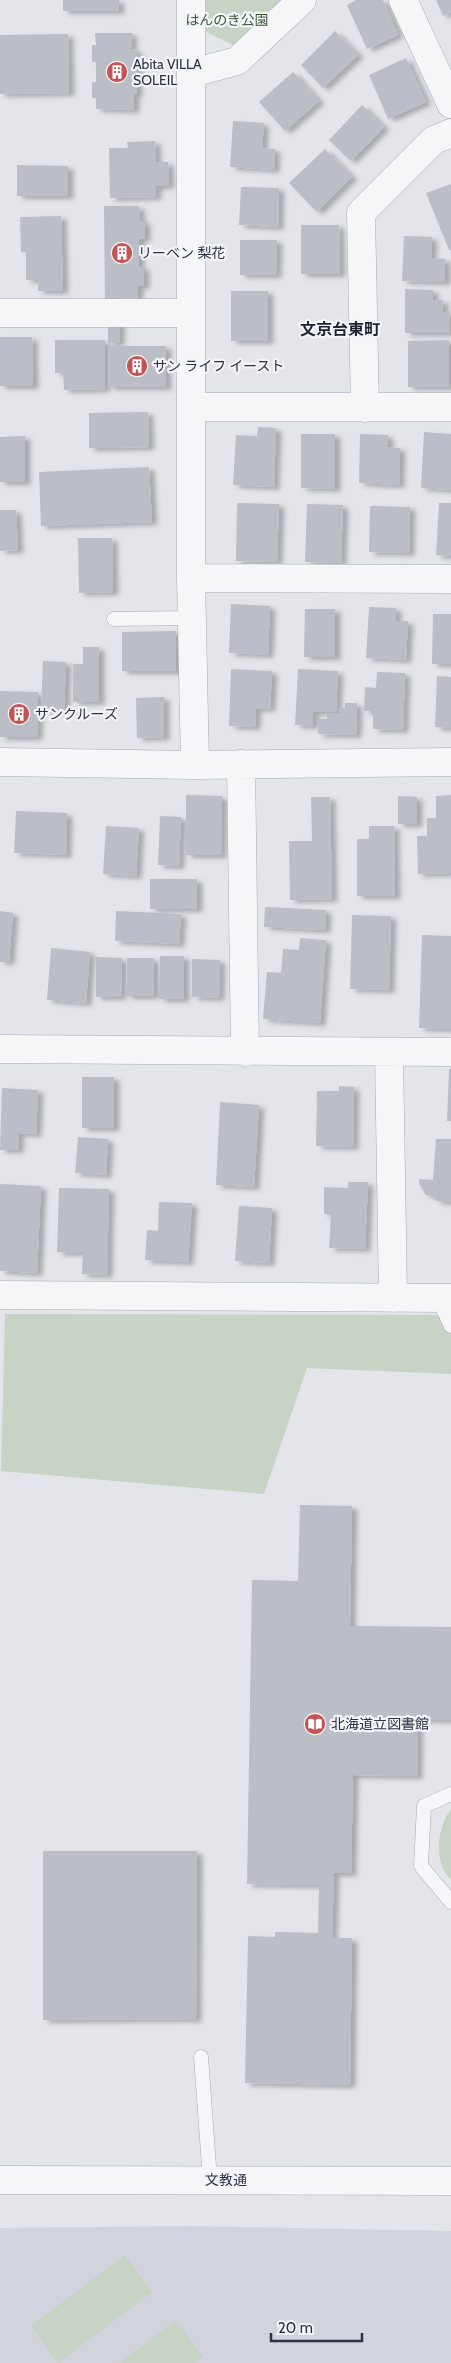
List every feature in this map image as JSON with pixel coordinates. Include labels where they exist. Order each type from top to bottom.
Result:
[{"type":"street","points":[[191,0],[191,578],[195,765]]},
{"type":"street","points":[[192,73],[237,61],[302,0]]},
{"type":"street","points":[[403,0],[451,104]]},
{"type":"street","points":[[365,408],[361,213],[434,140],[451,133]]},
{"type":"street","points":[[0,314],[191,313]]},
{"type":"street","points":[[191,407],[451,407]]},
{"type":"street","points":[[191,578],[451,580]]},
{"type":"street","points":[[0,762],[195,765],[451,762]]},
{"type":"street","points":[[241,764],[245,1052]]},
{"type":"street","points":[[0,1049],[451,1052]]},
{"type":"street","points":[[389,1053],[393,1298]]},
{"type":"street","points":[[0,1295],[444,1298]]},
{"type":"street","name":"文教通","points":[[0,2180],[451,2181]]},
{"type":"lane","points":[[114,619],[192,618]]},
{"type":"lane","points":[[444,1298],[451,1326]]},
{"type":"lane","points":[[451,1794],[424,1806],[421,1866],[451,1902]]},
{"type":"lane","points":[[201,2057],[210,2180]]},
{"type":"shaded area","points":[[190,2226],[451,2231],[451,2363],[0,2363],[0,2228]]},
{"type":"green space","name":"はんのき公園","points":[[206,0],[281,0],[233,45],[206,32]]},
{"type":"green space","points":[[5,1314],[451,1315],[451,1374],[307,1368],[264,1494],[1,1471]]},
{"type":"green space","points":[[451,1809],[451,1880],[441,1864],[439,1845],[443,1825]]},
{"type":"green space","points":[[125,2255],[152,2292],[58,2363],[31,2326]]},
{"type":"green space","points":[[176,2320],[203,2357],[195,2363],[119,2363]]},
{"type":"building","points":[[63,0],[119,0],[119,11],[63,11]]},
{"type":"building","points":[[356,0],[383,0],[398,35],[367,49],[347,5]]},
{"type":"building","points":[[436,0],[451,0],[451,12],[443,16]]},
{"type":"building","points":[[335,31],[358,55],[323,88],[301,65]]},
{"type":"building","name":"Abita VILLA SOLEIL","points":[[95,33],[132,33],[131,49],[137,50],[137,94],[134,94],[134,110],[96,109],[96,98],[92,98],[92,82],[96,82],[96,62],[92,62],[92,45],[96,45]]},
{"type":"building","points":[[68,34],[69,93],[0,94],[0,35]]},
{"type":"building","points":[[406,58],[426,102],[388,119],[369,75]]},
{"type":"building","points":[[293,72],[319,101],[285,131],[259,102]]},
{"type":"building","points":[[362,105],[384,127],[351,161],[329,140]]},
{"type":"building","points":[[233,121],[264,123],[262,148],[275,149],[274,170],[230,167]]},
{"type":"building","points":[[155,141],[156,162],[168,162],[169,186],[156,186],[156,197],[110,198],[109,148],[128,148],[127,142]]},
{"type":"building","points":[[325,149],[352,177],[317,212],[289,183]]},
{"type":"building","points":[[17,165],[68,166],[68,196],[17,196]]},
{"type":"building","points":[[451,184],[451,250],[449,250],[426,193]]},
{"type":"building","points":[[241,187],[279,188],[278,227],[239,225]]},
{"type":"building","name":"リーベン 梨花","points":[[104,206],[139,206],[140,221],[145,221],[145,239],[139,239],[139,267],[144,267],[144,286],[138,286],[138,298],[105,299]]},
{"type":"building","points":[[61,216],[63,291],[38,291],[38,280],[26,280],[26,252],[21,252],[20,217]]},
{"type":"building","points":[[301,225],[339,225],[340,274],[301,274]]},
{"type":"building","points":[[404,236],[432,237],[431,258],[445,259],[445,282],[402,281]]},
{"type":"building","points":[[240,240],[277,240],[276,275],[240,275]]},
{"type":"building","points":[[405,289],[433,290],[433,300],[443,300],[443,312],[450,312],[450,333],[405,333]]},
{"type":"building","points":[[231,291],[268,291],[268,341],[231,341]]},
{"type":"building","points":[[108,320],[120,320],[119,343],[108,343]]},
{"type":"building","points":[[0,337],[32,337],[33,386],[0,386]]},
{"type":"building","points":[[55,340],[105,340],[105,389],[64,390],[63,373],[55,373]]},
{"type":"building","points":[[449,340],[449,387],[408,387],[408,341]]},
{"type":"building","name":"サン ライフ イースト","points":[[108,346],[166,346],[166,387],[109,387]]},
{"type":"building","points":[[148,412],[149,447],[89,448],[89,413]]},
{"type":"building","points":[[258,427],[276,428],[274,487],[233,485],[236,435],[257,436]]},
{"type":"building","points":[[424,432],[451,434],[451,490],[421,488]]},
{"type":"building","points":[[301,434],[335,434],[335,489],[301,488]]},
{"type":"building","points":[[360,434],[388,435],[388,447],[400,448],[399,485],[359,483]]},
{"type":"building","points":[[25,436],[25,482],[0,482],[0,437]]},
{"type":"building","points":[[149,467],[152,522],[41,526],[39,472]]},
{"type":"building","points":[[237,503],[279,504],[277,562],[236,561]]},
{"type":"building","points":[[439,503],[451,503],[451,556],[436,555]]},
{"type":"building","points":[[307,504],[343,505],[341,563],[305,562]]},
{"type":"building","points":[[370,506],[410,507],[409,553],[369,552]]},
{"type":"building","points":[[0,510],[16,510],[18,550],[0,551]]},
{"type":"building","points":[[78,538],[112,538],[113,592],[79,593]]},
{"type":"building","points":[[231,604],[270,606],[268,655],[229,653]]},
{"type":"building","points":[[369,607],[396,608],[396,621],[408,621],[406,660],[366,658]]},
{"type":"building","points":[[305,609],[335,609],[335,657],[304,657]]},
{"type":"building","points":[[433,614],[451,614],[451,664],[432,664]]},
{"type":"building","points":[[176,631],[176,671],[122,671],[122,632]]},
{"type":"building","points":[[83,647],[99,647],[99,702],[73,702],[73,664],[83,664]]},
{"type":"building","points":[[43,661],[66,662],[64,711],[41,710]]},
{"type":"building","points":[[231,669],[272,671],[270,709],[256,708],[255,727],[229,726]]},
{"type":"building","points":[[298,669],[338,671],[336,712],[313,712],[313,726],[295,725]]},
{"type":"building","points":[[377,672],[405,673],[403,730],[373,729],[373,711],[364,711],[365,687],[376,688]]},
{"type":"building","points":[[437,676],[451,677],[451,728],[435,727]]},
{"type":"building","name":"サンクルーズ","points":[[0,691],[38,692],[37,737],[0,737]]},
{"type":"building","points":[[164,697],[164,737],[137,738],[136,698]]},
{"type":"building","points":[[345,703],[357,703],[356,735],[318,734],[318,719],[327,719],[327,713],[339,713],[339,708],[345,708]]},
{"type":"building","points":[[186,795],[222,796],[221,855],[186,855]]},
{"type":"building","points":[[451,795],[451,873],[418,874],[417,836],[427,836],[427,818],[436,818],[436,796]]},
{"type":"building","points":[[398,796],[417,797],[417,824],[398,824]]},
{"type":"building","points":[[311,797],[330,797],[332,899],[290,900],[289,841],[312,841]]},
{"type":"building","points":[[16,811],[67,813],[66,855],[14,853]]},
{"type":"building","points":[[160,816],[181,817],[179,866],[158,865]]},
{"type":"building","points":[[106,826],[139,828],[136,876],[103,874]]},
{"type":"building","points":[[369,826],[394,826],[395,896],[357,896],[357,839],[369,839]]},
{"type":"building","points":[[150,879],[197,879],[197,909],[150,909]]},
{"type":"building","points":[[265,907],[326,910],[325,930],[264,927]]},
{"type":"building","points":[[0,911],[13,913],[9,962],[0,962]]},
{"type":"building","points":[[116,911],[181,914],[179,944],[115,941]]},
{"type":"building","points":[[352,915],[391,916],[389,990],[350,989]]},
{"type":"building","points":[[422,935],[451,936],[451,1029],[419,1028]]},
{"type":"building","points":[[300,938],[326,940],[320,1023],[263,1019],[267,972],[281,973],[283,949],[299,950]]},
{"type":"building","points":[[51,948],[90,952],[86,1003],[47,1000]]},
{"type":"building","points":[[160,956],[184,956],[184,999],[159,999]]},
{"type":"building","points":[[96,957],[122,958],[121,997],[96,997]]},
{"type":"building","points":[[127,958],[154,958],[154,996],[126,996]]},
{"type":"building","points":[[192,959],[220,960],[219,998],[192,997]]},
{"type":"building","points":[[449,1069],[451,1069],[451,1121],[447,1121]]},
{"type":"building","points":[[82,1077],[114,1077],[114,1128],[82,1128]]},
{"type":"building","points":[[339,1086],[354,1087],[353,1147],[316,1146],[317,1091],[339,1091]]},
{"type":"building","points":[[2,1088],[38,1090],[36,1134],[19,1133],[18,1150],[0,1150]]},
{"type":"building","points":[[220,1102],[259,1105],[254,1187],[216,1185]]},
{"type":"building","points":[[78,1137],[108,1139],[106,1175],[75,1173]]},
{"type":"building","points":[[436,1139],[451,1139],[451,1202],[436,1201],[434,1195],[426,1195],[419,1184],[419,1179],[433,1180]]},
{"type":"building","points":[[348,1182],[368,1182],[365,1249],[329,1248],[331,1215],[324,1214],[324,1187],[348,1188]]},
{"type":"building","points":[[0,1184],[41,1186],[37,1273],[0,1271]]},
{"type":"building","points":[[59,1188],[109,1189],[107,1275],[82,1274],[83,1253],[57,1252]]},
{"type":"building","points":[[159,1202],[192,1203],[188,1262],[145,1260],[147,1230],[158,1231]]},
{"type":"building","points":[[239,1206],[272,1208],[269,1263],[235,1261]]},
{"type":"building","points":[[300,1505],[352,1506],[350,1626],[451,1627],[451,1720],[418,1719],[417,1776],[353,1775],[351,1873],[334,1873],[332,1938],[352,1938],[350,2085],[245,2083],[248,1936],[275,1937],[275,1932],[318,1933],[319,1885],[247,1884],[252,1580],[298,1581]]},
{"type":"building","points":[[43,1851],[197,1851],[196,2019],[43,2020]]},
{"type":"place","name":"Abita VILLA SOLEIL","points":[[117,72]]},
{"type":"place","name":"リーベン 梨花","points":[[122,253]]},
{"type":"place","name":"サン ライフ イースト","points":[[137,366]]},
{"type":"place","name":"サンクルーズ","points":[[19,714]]},
{"type":"place","name":"北海道立図書館","points":[[315,1724]]},
{"type":"district","name":"文京台東町","points":[[340,329]]}]
